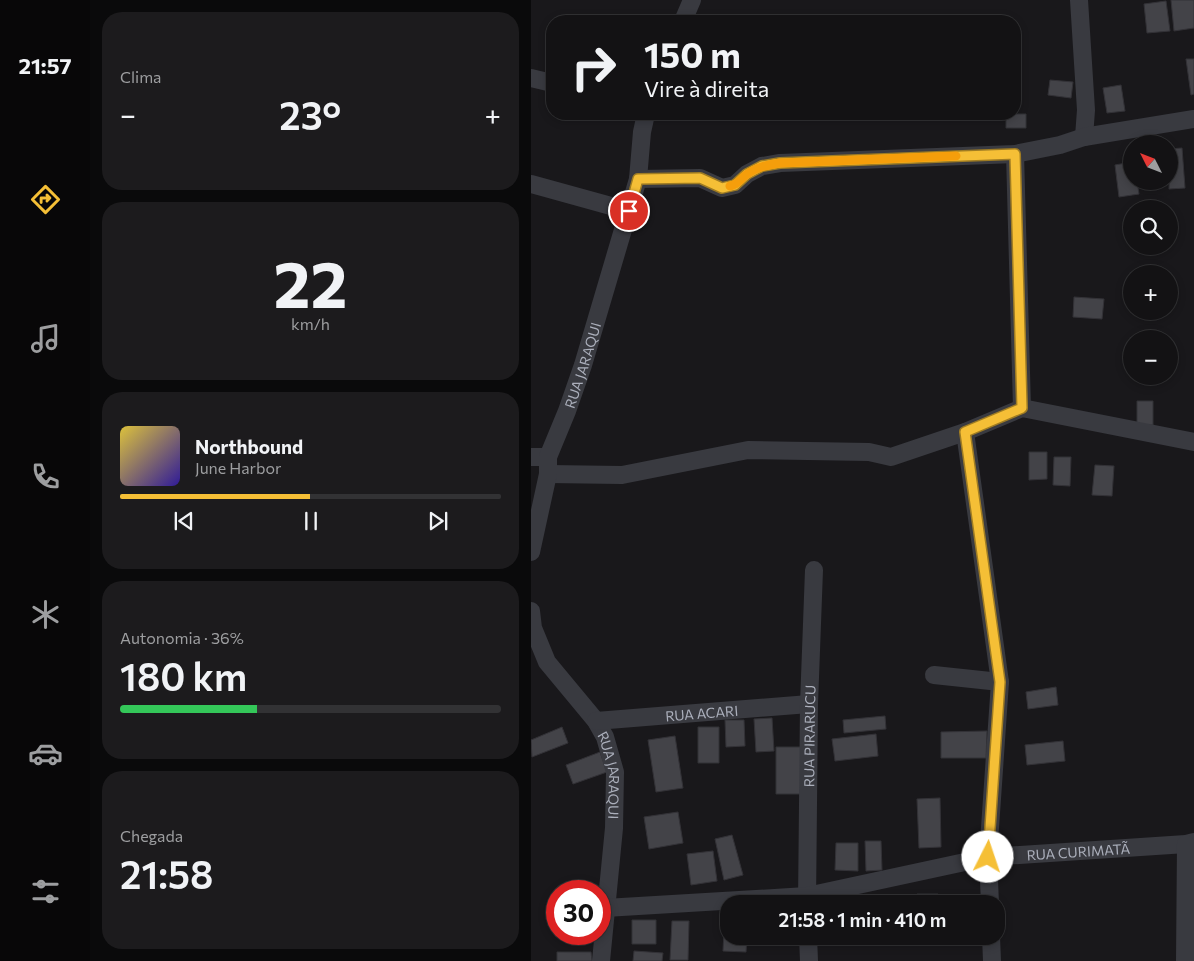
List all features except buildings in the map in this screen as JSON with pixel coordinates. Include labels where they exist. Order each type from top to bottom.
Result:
[{"type":"street","points":[[686,15],[692,0]]},
{"type":"street","points":[[1079,0],[1086,110],[1084,137]]},
{"type":"street","points":[[531,78],[546,82]]},
{"type":"street","points":[[638,179],[700,178],[722,188],[735,185],[747,174],[762,166],[780,163],[1015,154],[1060,145],[1084,137],[1194,119]]},
{"type":"street","name":"RUA JARAQUI","points":[[531,552],[542,463],[567,411],[583,365],[638,179],[645,120]]},
{"type":"street","points":[[1015,154],[1022,408]]},
{"type":"street","points":[[531,184],[629,211]]},
{"type":"street","points":[[542,463],[621,475],[748,450],[869,452],[891,457],[965,432],[1022,408],[1194,442]]},
{"type":"street","points":[[965,432],[1000,682],[988,857],[990,895]]},
{"type":"street","name":"RUA PIRARUCU","points":[[807,895],[809,704],[814,570]]},
{"type":"street","name":"RUA JARAQUI","points":[[531,611],[535,645],[596,721],[605,737],[615,772],[614,828],[608,880]]},
{"type":"street","points":[[934,675],[1000,682]]},
{"type":"street","name":"RUA ACARI","points":[[596,721],[809,704]]},
{"type":"street","points":[[1185,961],[1190,843]]},
{"type":"street","name":"RUA CURIMATÃ","points":[[828,895],[988,857],[1190,843]]},
{"type":"street","name":"RUA CURIMATÃ","points":[[611,908],[720,903]]},
{"type":"street","name":"RUA JARAQUI","points":[[601,961],[602,945]]},
{"type":"street","points":[[808,945],[809,961]]},
{"type":"street","points":[[991,945],[992,961]]},
{"type":"slow traffic","points":[[730,186],[735,185],[747,174],[762,166],[780,163],[956,156]]},
{"type":"route","points":[[629,211],[638,179],[700,178],[722,188],[735,185],[747,174],[762,166],[780,163],[1015,154],[1022,408],[965,432],[1000,682],[988,857]]}]
